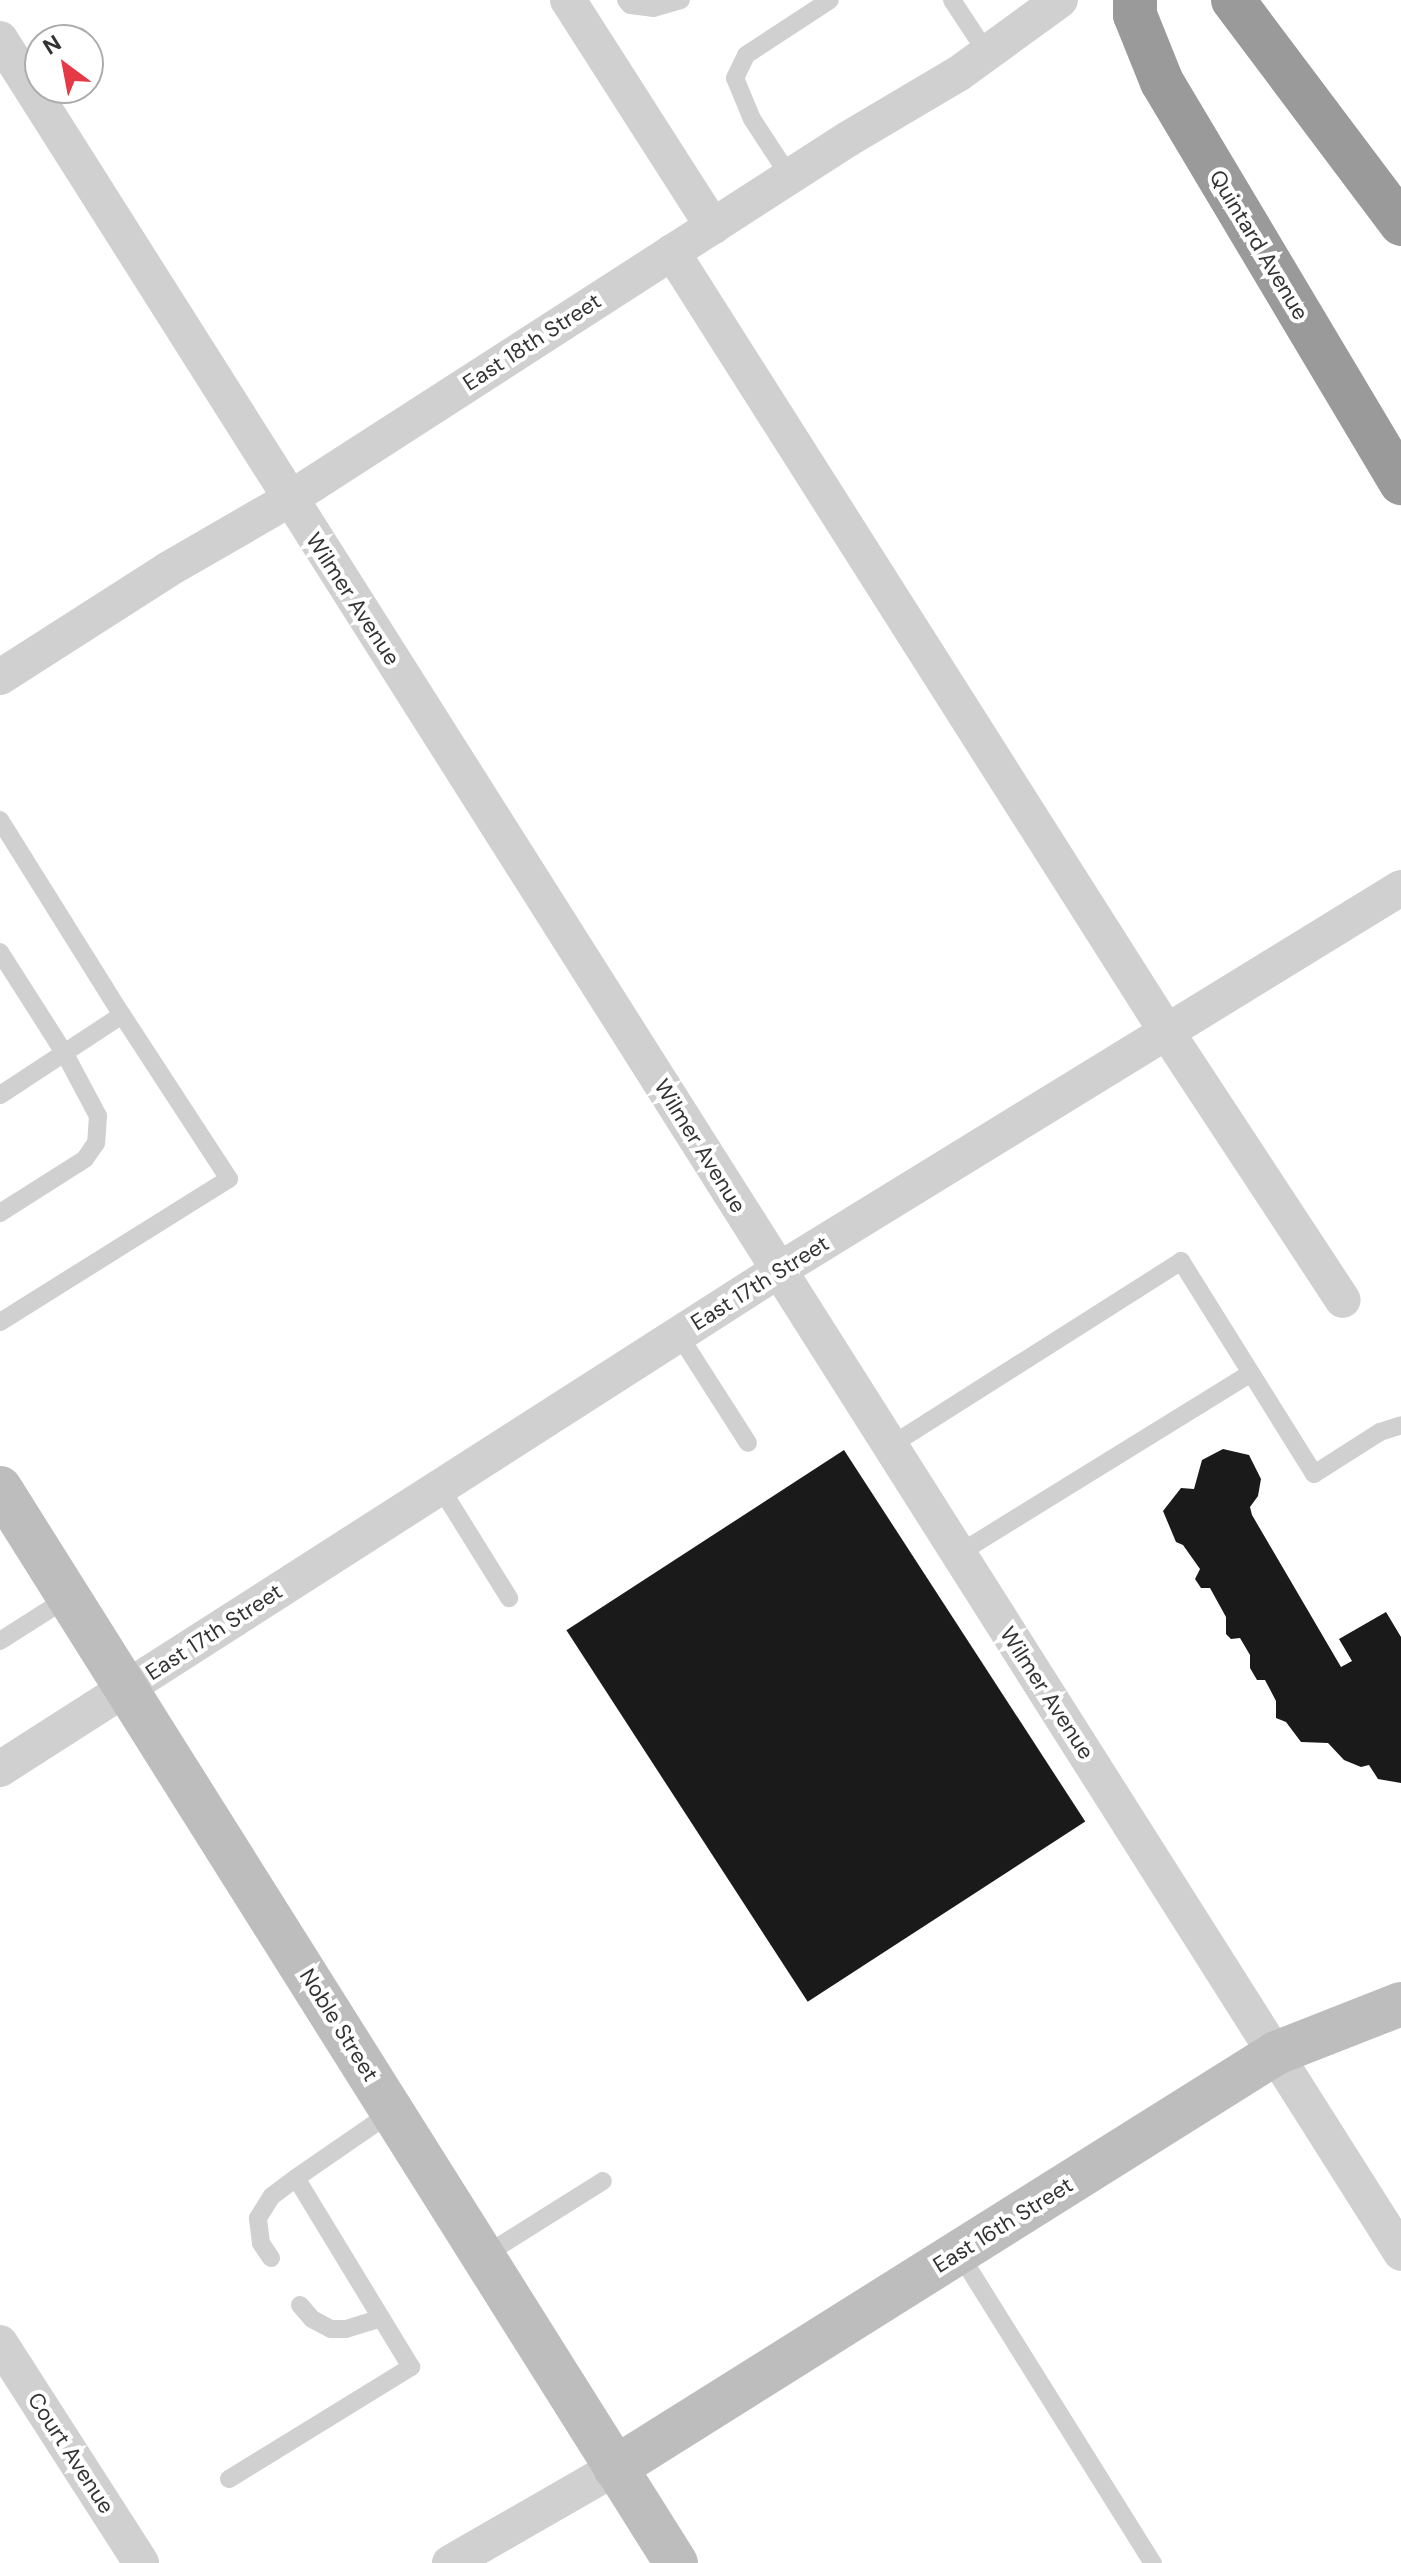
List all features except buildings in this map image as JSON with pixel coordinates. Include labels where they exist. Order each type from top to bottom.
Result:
[{"type":"highway","name":"Quintard Avenue","points":[[1135,0],[1135,15],[1162,82],[1401,483]]},
{"type":"highway","points":[[1233,0],[1401,224]]},
{"type":"main road","name":"Noble Street","points":[[0,1488],[676,2563]]},
{"type":"main road","name":"East 16th Street","points":[[615,2468],[1276,2053],[1401,2004]]},
{"type":"street","points":[[568,0],[713,227]]},
{"type":"street","name":"East 18th Street","points":[[0,677],[167,570],[288,500],[987,53],[1060,0]]},
{"type":"street","name":"Wilmer Avenue","points":[[0,39],[288,500],[958,1554],[1276,2053],[1395,2229]]},
{"type":"street","points":[[672,252],[1168,1034],[1343,1300]]},
{"type":"street","name":"East 17th Street","points":[[0,1769],[779,1270],[1168,1034],[1401,888]]},
{"type":"street","name":"Court Avenue","points":[[0,2343],[141,2563]]},
{"type":"street","points":[[450,2563],[615,2468]]},
{"type":"lane","points":[[626,0],[630,5],[653,8],[681,0]]},
{"type":"lane","points":[[790,177],[752,119],[735,78],[746,55],[830,0]]},
{"type":"lane","points":[[952,0],[987,53]]},
{"type":"lane","points":[[0,820],[229,1179],[0,1322]]},
{"type":"lane","points":[[0,952],[65,1054],[98,1116],[96,1143],[85,1159],[0,1213]]},
{"type":"lane","points":[[0,1095],[122,1015]]},
{"type":"lane","points":[[890,1446],[1181,1261],[1314,1474],[1380,1432],[1401,1425]]},
{"type":"lane","points":[[679,1335],[748,1443]]},
{"type":"lane","points":[[958,1554],[1251,1373]]},
{"type":"lane","points":[[440,1487],[509,1598]]},
{"type":"lane","points":[[0,1641],[69,1597]]},
{"type":"lane","points":[[271,2258],[261,2243],[258,2218],[272,2196],[393,2111]]},
{"type":"lane","points":[[229,2479],[411,2367],[296,2178]]},
{"type":"lane","points":[[485,2255],[603,2181]]},
{"type":"lane","points":[[959,2253],[1153,2563]]},
{"type":"lane","points":[[300,2305],[312,2319],[331,2329],[346,2329],[381,2318]]}]
